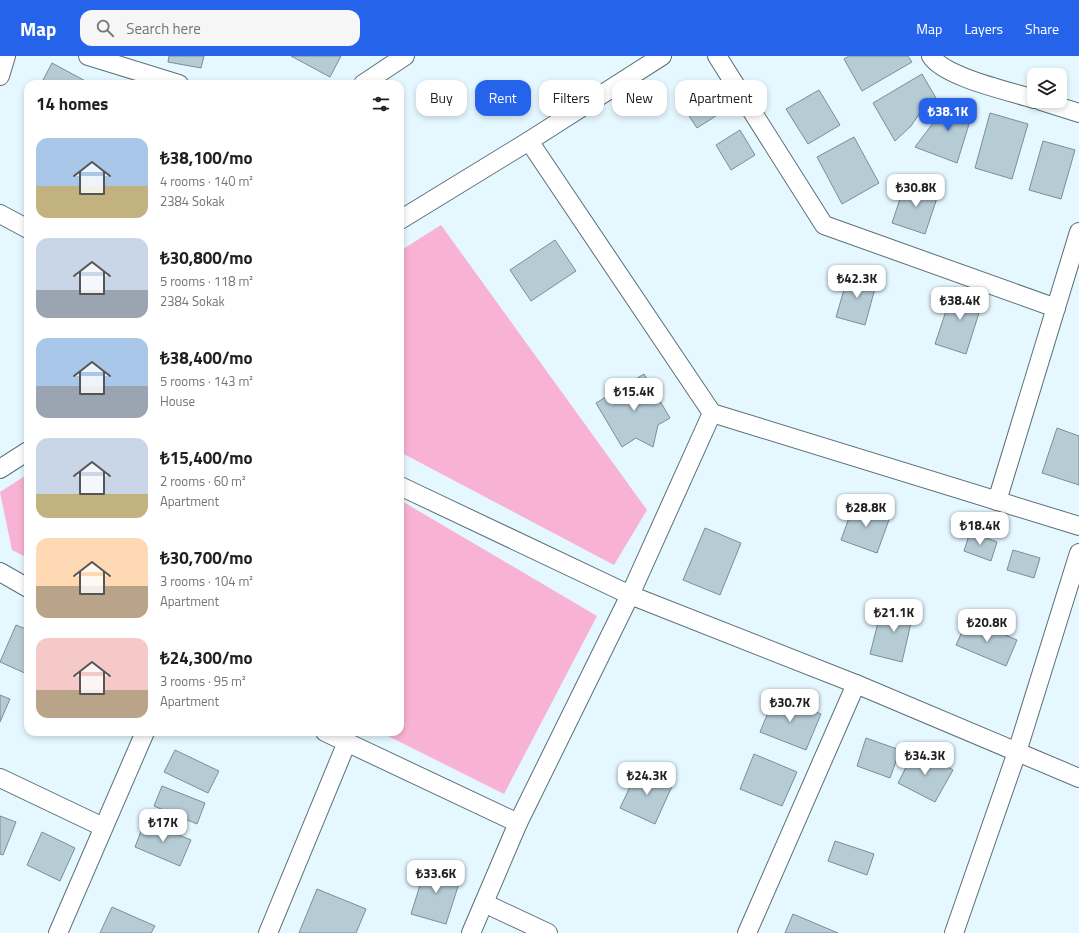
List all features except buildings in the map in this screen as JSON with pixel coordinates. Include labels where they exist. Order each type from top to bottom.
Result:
[{"type":"street","points":[[0,76],[6,56]]},
{"type":"street","points":[[88,56],[166,80]]},
{"type":"street","points":[[368,80],[405,56]]},
{"type":"street","points":[[404,218],[529,141],[662,56]]},
{"type":"street","points":[[717,56],[824,225],[1056,308]]},
{"type":"street","points":[[931,56],[935,62],[960,76],[1027,97]]},
{"type":"street","points":[[1063,108],[1079,113]]},
{"type":"street","points":[[529,141],[712,413],[1079,526]]},
{"type":"street","points":[[0,214],[24,227]]},
{"type":"street","points":[[997,501],[1079,232]]},
{"type":"street","points":[[471,933],[518,823],[630,595],[712,413]]},
{"type":"street","points":[[0,469],[24,454]]},
{"type":"street","points":[[404,488],[630,595],[856,684],[1079,778]]},
{"type":"street","points":[[954,933],[1017,752],[1079,553]]},
{"type":"street","points":[[0,572],[24,586]]},
{"type":"street","points":[[748,933],[856,684]]},
{"type":"street","points":[[58,933],[143,736]]},
{"type":"street","points":[[334,736],[518,823]]},
{"type":"street","points":[[268,933],[347,742]]},
{"type":"street","points":[[0,778],[103,827]]},
{"type":"street","points":[[484,903],[548,933]]},
{"type":"shaded area","points":[[441,225],[647,510],[614,565],[404,454],[404,248]]},
{"type":"shaded area","points":[[24,477],[24,556],[12,550],[0,492]]},
{"type":"shaded area","points":[[404,502],[597,616],[504,794],[388,736],[404,736]]}]
